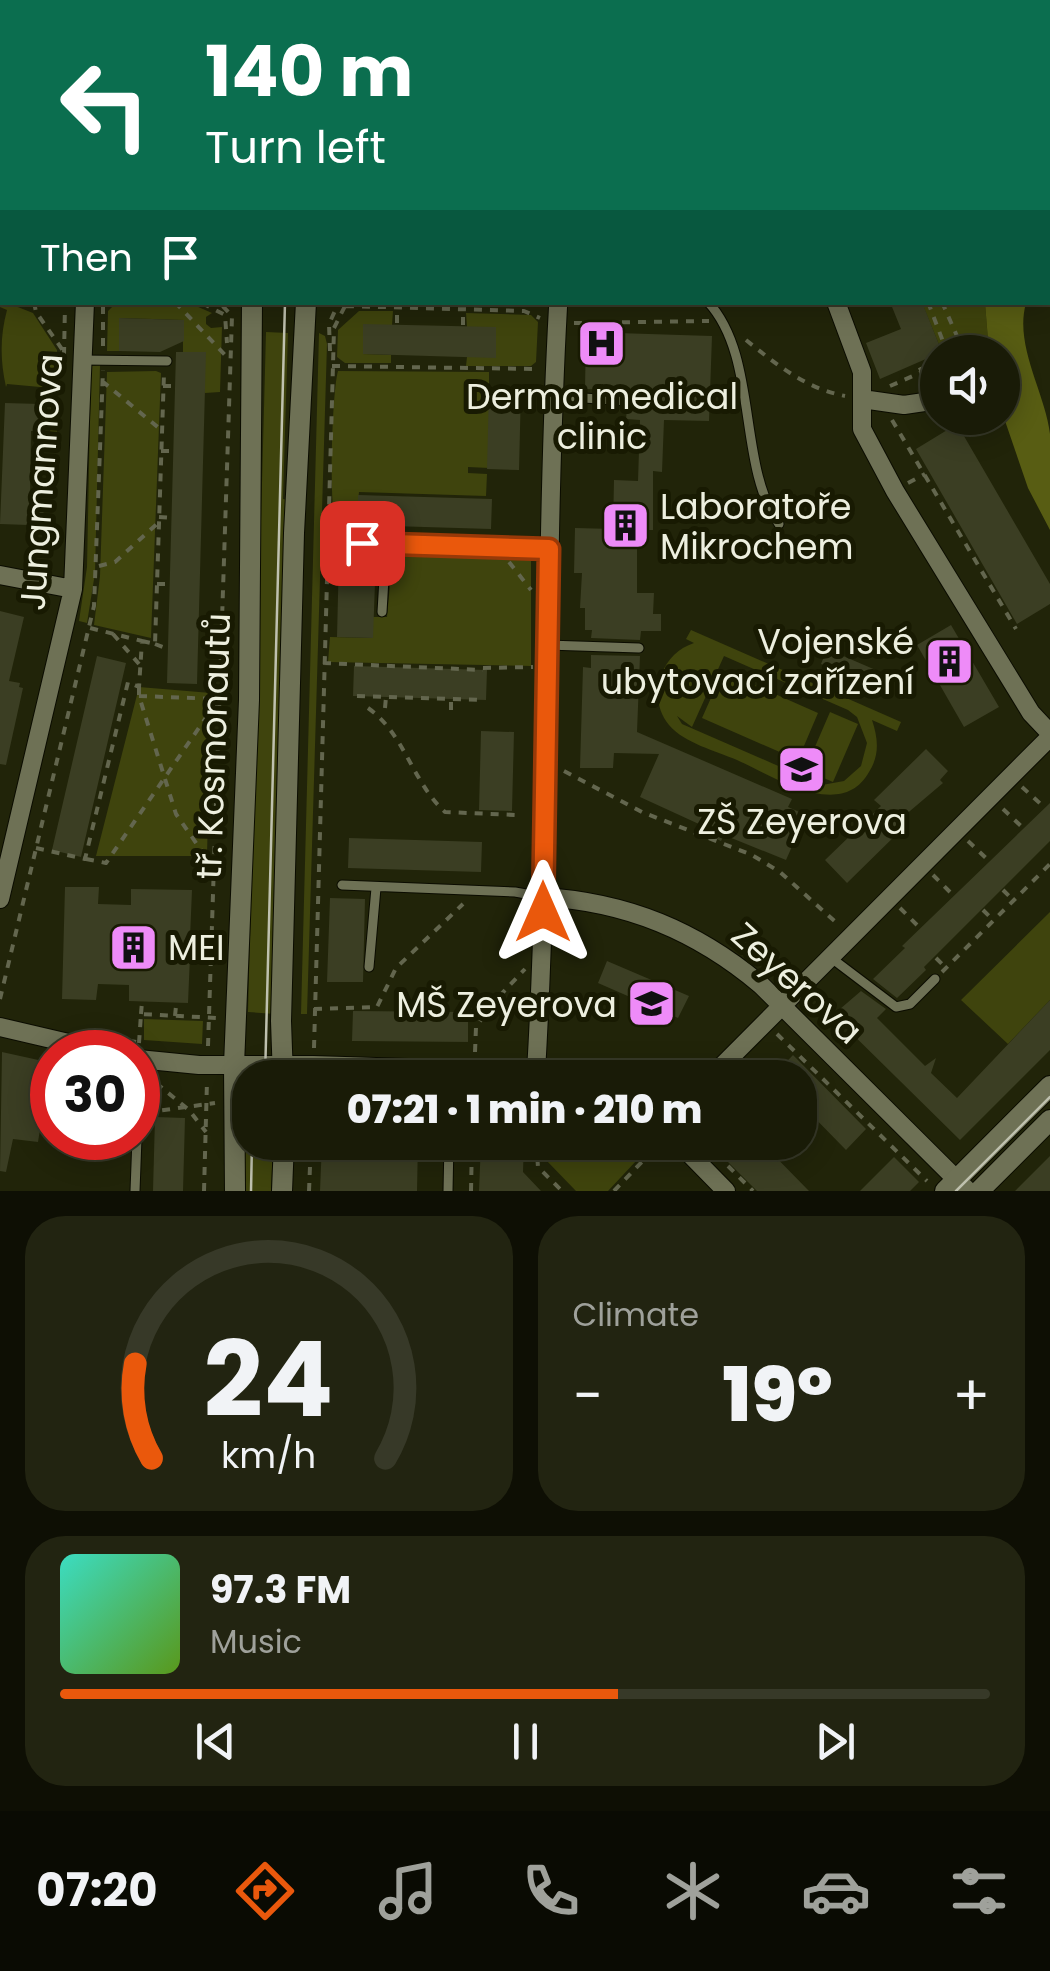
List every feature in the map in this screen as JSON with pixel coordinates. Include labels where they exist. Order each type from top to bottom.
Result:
[{"type":"street","name":"Jungmannova","points":[[0,898],[73,588],[81,305]]},
{"type":"street","name":"tř. Kosmonautů","points":[[234,1060],[246,805],[252,305]]},
{"type":"street","points":[[283,1060],[294,533],[306,305]]},
{"type":"street","points":[[728,1060],[1050,735],[1031,713],[895,491],[862,428],[860,364],[837,305]]},
{"type":"street","points":[[537,1060],[546,645],[559,309]]},
{"type":"street","points":[[862,399],[904,405],[920,403]]},
{"type":"street","points":[[0,575],[73,588]]},
{"type":"street","name":"Zeyerova","points":[[543,896],[604,904],[670,926],[706,944],[742,969],[782,1006],[949,1186]]},
{"type":"street","points":[[0,1027],[30,1034]]},
{"type":"street","points":[[160,1058],[181,1064],[232,1065]]},
{"type":"street","points":[[949,1186],[1050,1086]]},
{"type":"street","points":[[979,1191],[1050,1120]]},
{"type":"street","name":"tř. Kosmonautů","points":[[234,1160],[234,1191]]},
{"type":"street","points":[[282,1191],[283,1160]]},
{"type":"street","points":[[685,1160],[726,1191]]},
{"type":"lane","points":[[711,305],[724,323],[740,376],[763,493],[779,524]]},
{"type":"lane","points":[[82,360],[165,365]]},
{"type":"lane","points":[[554,396],[627,402]]},
{"type":"lane","points":[[362,543],[549,549]]},
{"type":"lane","points":[[382,612],[386,544]]},
{"type":"lane","points":[[546,645],[639,648]]},
{"type":"lane","points":[[342,886],[543,896]]},
{"type":"lane","points":[[369,967],[376,888]]},
{"type":"lane","points":[[830,957],[896,1007],[910,1004],[935,979]]},
{"type":"lane","points":[[135,1191],[137,1160]]},
{"type":"lane","points":[[448,1191],[449,1160]]},
{"type":"path","points":[[37,305],[44,324],[64,352]]},
{"type":"path","points":[[178,305],[216,349],[228,357]]},
{"type":"path","points":[[207,305],[221,311],[228,323],[208,1048]]},
{"type":"path","points":[[222,305],[232,316],[228,357]]},
{"type":"path","points":[[332,366],[329,324],[338,305]]},
{"type":"path","points":[[314,1053],[332,329],[345,305]]},
{"type":"path","points":[[359,305],[524,311],[538,316],[542,323]]},
{"type":"path","points":[[929,305],[941,335]]},
{"type":"path","points":[[943,305],[957,335]]},
{"type":"path","points":[[397,308],[397,323]]},
{"type":"path","points":[[559,309],[724,323],[782,369],[819,390],[862,399]]},
{"type":"path","points":[[462,324],[463,310]]},
{"type":"path","points":[[707,322],[717,312]]},
{"type":"path","points":[[396,359],[396,367]]},
{"type":"path","points":[[332,366],[462,364],[540,369]]},
{"type":"path","points":[[885,388],[922,372],[918,364]]},
{"type":"path","points":[[154,644],[165,365]]},
{"type":"path","points":[[103,368],[118,368]]},
{"type":"path","points":[[102,382],[162,430]]},
{"type":"path","points":[[163,386],[175,386]]},
{"type":"path","points":[[890,416],[1016,629]]},
{"type":"path","points":[[161,451],[174,451]]},
{"type":"path","points":[[913,480],[926,474]]},
{"type":"path","points":[[98,567],[115,562],[159,520],[172,518]]},
{"type":"path","points":[[498,546],[535,594]]},
{"type":"path","points":[[972,569],[978,565]]},
{"type":"path","points":[[157,584],[170,584]]},
{"type":"path","points":[[90,628],[168,649]]},
{"type":"path","points":[[113,634],[140,666]]},
{"type":"path","points":[[142,640],[139,696],[176,814],[213,868]]},
{"type":"path","points":[[324,664],[533,667]]},
{"type":"path","points":[[85,859],[128,682],[139,688]]},
{"type":"path","points":[[139,696],[218,699]]},
{"type":"path","points":[[357,696],[482,700]]},
{"type":"path","points":[[385,708],[386,697]]},
{"type":"path","points":[[36,848],[106,864],[218,699]]},
{"type":"path","points":[[451,700],[451,710]]},
{"type":"path","points":[[368,708],[382,717],[400,741],[420,780],[445,812],[517,815]]},
{"type":"path","points":[[564,771],[642,812],[752,855],[780,872],[852,936]]},
{"type":"path","points":[[1022,786],[1044,807]]},
{"type":"path","points":[[1002,807],[1022,826]]},
{"type":"path","points":[[968,841],[987,859]]},
{"type":"path","points":[[935,979],[1050,864]]},
{"type":"path","points":[[933,876],[952,894]]},
{"type":"path","points":[[1003,890],[1014,900]]},
{"type":"path","points":[[314,1009],[377,1007],[396,968],[477,892]]},
{"type":"path","points":[[900,908],[919,927]]},
{"type":"path","points":[[983,910],[994,920]]},
{"type":"path","points":[[936,958],[946,968]]},
{"type":"path","points":[[474,1056],[476,1027],[527,967]]},
{"type":"path","points":[[812,1015],[820,1006],[816,999],[820,989]]},
{"type":"path","points":[[140,1030],[142,1002]]},
{"type":"path","points":[[176,1006],[176,1016]]},
{"type":"path","points":[[141,1014],[222,1018]]},
{"type":"path","points":[[300,1022],[314,1022]]},
{"type":"path","points":[[772,1036],[779,1034],[949,1186]]},
{"type":"path","points":[[204,1191],[207,1078]]},
{"type":"path","points":[[160,1084],[206,1132]]},
{"type":"path","points":[[160,1110],[219,1103]]},
{"type":"path","points":[[309,1191],[310,1160]]},
{"type":"path","points":[[471,1191],[472,1160]]},
{"type":"path","points":[[537,1160],[538,1167],[562,1191]]},
{"type":"path","points":[[614,1191],[642,1160]]},
{"type":"shaded area","points":[[13,305],[33,313],[57,350],[57,446],[50,446],[51,388],[7,384],[6,387],[2,348],[7,310],[0,307]]},
{"type":"shaded area","points":[[114,305],[156,305],[196,306],[212,313],[206,317],[206,324],[211,328],[222,327],[220,392],[205,393],[183,352],[183,320],[120,318],[119,351],[107,351],[108,311]]},
{"type":"shaded area","points":[[923,305],[985,305],[988,335],[935,335]]},
{"type":"shaded area","points":[[985,305],[1026,305],[1023,319],[1027,352],[1050,434],[1050,530],[1028,488],[1010,435],[1020,435],[1020,335],[988,335]]},
{"type":"shaded area","points":[[359,311],[393,311],[392,325],[363,325],[363,354],[391,355],[391,363],[345,363],[337,357],[338,330]]},
{"type":"shaded area","points":[[466,313],[531,315],[538,322],[536,362],[531,366],[466,366],[467,357],[495,357],[496,328],[467,327]]},
{"type":"shaded area","points":[[266,332],[288,333],[283,499],[289,500],[275,1014],[248,1012]]},
{"type":"shaded area","points":[[319,333],[325,336],[327,344],[307,1014],[301,1014]]},
{"type":"shaded area","points":[[100,365],[95,573],[87,623],[79,621],[87,567],[91,366]]},
{"type":"shaded area","points":[[338,371],[489,372],[489,468],[468,467],[468,473],[487,474],[486,496],[359,492],[355,533],[337,529],[332,452]]},
{"type":"shaded area","points":[[107,372],[161,373],[151,638],[94,625],[100,576]]},
{"type":"shaded area","points":[[405,551],[513,553],[531,560],[531,666],[328,662],[330,637],[373,638],[373,617],[387,617],[392,563]]},
{"type":"shaded area","points":[[691,630],[901,722],[897,731],[872,720],[877,740],[875,759],[857,786],[842,793],[824,794],[787,784],[692,742],[665,719],[658,701],[660,681],[670,659],[694,643],[686,639]],"holes":[[[724,656],[857,717],[867,743],[861,766],[844,781],[822,785],[682,724],[677,716],[692,727]]]},
{"type":"shaded area","points":[[723,671],[818,713],[798,760],[702,718]]},
{"type":"shaded area","points":[[139,687],[211,693],[207,856],[96,856]]},
{"type":"shaded area","points":[[830,712],[858,724],[833,782],[805,770]]},
{"type":"shaded area","points":[[1050,912],[1050,1000],[1008,1044],[961,1000]]},
{"type":"shaded area","points":[[144,1019],[203,1021],[202,1044],[160,1041],[160,1030],[144,1030]]},
{"type":"shaded area","points":[[243,1160],[272,1160],[271,1191],[242,1191]]},
{"type":"shaded area","points":[[546,1160],[637,1160],[608,1191],[576,1191]]},
{"type":"building","points":[[891,305],[923,305],[935,335],[920,335],[920,362],[880,379],[866,343],[901,329]]},
{"type":"building","points":[[119,318],[184,320],[184,341],[160,352],[119,351]]},
{"type":"building","points":[[363,324],[496,327],[496,358],[363,354]]},
{"type":"building","points":[[586,332],[712,336],[709,421],[664,420],[662,472],[653,471],[653,530],[637,530],[637,593],[654,593],[653,614],[661,614],[661,631],[641,631],[640,640],[591,638],[592,630],[585,630],[585,608],[580,608],[582,573],[574,573],[575,528],[613,529],[614,480],[638,481],[640,420],[626,419],[627,409],[633,406],[635,398],[627,390],[585,389]]},
{"type":"building","points":[[176,352],[206,352],[197,684],[167,683]]},
{"type":"building","points":[[489,389],[521,389],[519,470],[487,469]]},
{"type":"building","points":[[5,403],[40,404],[40,431],[31,431],[30,497],[39,498],[38,504],[44,504],[43,521],[28,520],[28,525],[0,524]]},
{"type":"building","points":[[939,435],[963,435],[1050,584],[1050,604],[1017,624],[916,449]]},
{"type":"building","points":[[358,495],[492,499],[491,529],[358,525]]},
{"type":"building","points":[[339,554],[376,555],[373,638],[337,637]]},
{"type":"building","points":[[0,611],[24,617],[9,681],[20,683],[23,688],[6,765],[0,764]]},
{"type":"building","name":"Vojenské ubytovací zařízení","points":[[951,625],[999,707],[964,727],[917,645]]},
{"type":"building","points":[[827,649],[885,674],[879,689],[821,664]]},
{"type":"building","points":[[591,655],[640,656],[637,732],[792,799],[788,807],[806,815],[786,860],[724,835],[721,841],[699,831],[701,825],[640,797],[659,754],[614,753],[613,768],[580,768],[583,667],[591,668]]},
{"type":"building","points":[[97,656],[126,663],[81,857],[52,850]]},
{"type":"building","points":[[354,666],[487,670],[486,700],[353,696]]},
{"type":"building","points":[[481,731],[514,732],[512,811],[479,810]]},
{"type":"building","points":[[926,749],[948,771],[940,780],[943,783],[897,822],[903,828],[847,883],[825,860],[881,806],[874,800]]},
{"type":"building","points":[[1050,803],[1050,841],[924,967],[926,970],[897,998],[873,979],[905,948],[902,946]]},
{"type":"building","points":[[349,838],[482,842],[481,872],[348,868]]},
{"type":"building","name":"MEI","points":[[65,887],[99,887],[98,904],[131,905],[131,889],[192,890],[190,938],[202,938],[202,956],[190,956],[188,1003],[129,1001],[129,985],[98,984],[96,1000],[62,999]]},
{"type":"building","points":[[330,898],[365,899],[363,982],[327,982]]},
{"type":"building","points":[[607,961],[689,996],[678,1018],[598,983]]},
{"type":"building","points":[[861,991],[886,1009],[877,1018],[925,1066],[936,1058],[931,1073],[957,1098],[1050,1000],[1050,1050],[960,1140],[833,1015]]},
{"type":"building","points":[[353,1011],[468,1012],[468,1042],[352,1041]]},
{"type":"building","points":[[2,1052],[30,1058],[30,1141],[13,1139],[6,1172],[0,1171]]},
{"type":"building","points":[[817,1079],[866,1129],[846,1150],[817,1120]]},
{"type":"building","points":[[160,1117],[185,1118],[183,1191],[153,1191],[154,1160],[160,1160]]},
{"type":"building","points":[[1050,1156],[1050,1191],[1015,1191]]},
{"type":"building","points":[[894,1157],[919,1182],[910,1191],[860,1191]]},
{"type":"building","points":[[321,1160],[418,1160],[417,1191],[320,1191]]},
{"type":"building","points":[[480,1160],[523,1160],[523,1172],[541,1191],[479,1191]]},
{"type":"building","points":[[726,1160],[779,1160],[809,1191],[757,1191]]},
{"type":"tram line","points":[[265,1060],[285,305]]},
{"type":"tram line","points":[[956,1191],[1050,1097]]},
{"type":"tram line","points":[[251,1191],[252,1160]]},
{"type":"place","name":"Derma medical clinic","points":[[602,344]]},
{"type":"place","name":"Laboratoře Mikrochem","points":[[625,526]]},
{"type":"place","name":"Vojenské ubytovací zařízení","points":[[949,661]]},
{"type":"place","name":"ZŠ Zeyerova","points":[[802,769]]},
{"type":"place","name":"MEI","points":[[133,947]]},
{"type":"place","name":"MŠ Zeyerova","points":[[652,1004]]},
{"type":"route","points":[[362,543],[549,549],[543,912]]}]
